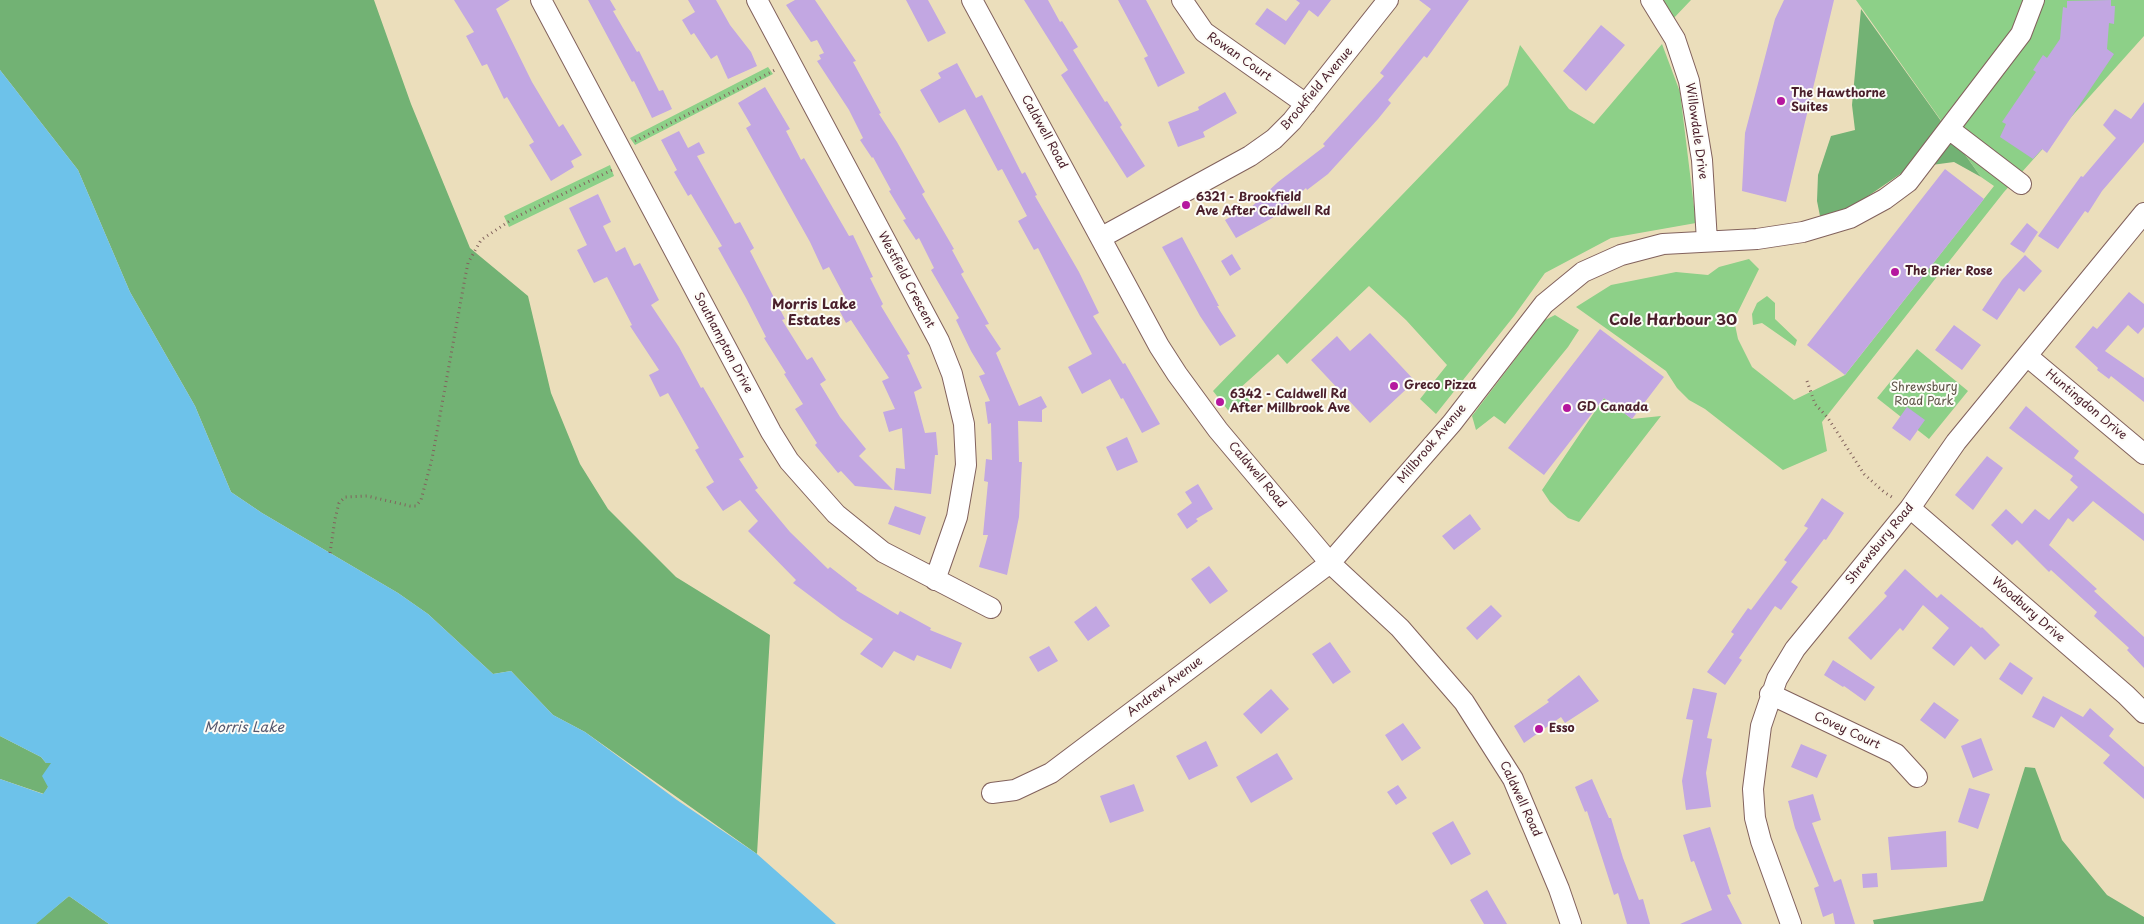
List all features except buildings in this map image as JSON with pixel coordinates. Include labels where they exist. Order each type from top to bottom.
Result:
[{"type":"street","name":"Southampton Drive","points":[[541,0],[771,432],[789,461],[819,496],[857,533],[884,552],[991,608]]},
{"type":"street","name":"Westfield Crescent","points":[[757,0],[939,341],[952,374],[964,424],[965,476],[954,526],[935,580]]},
{"type":"street","name":"Caldwell Road","points":[[972,0],[1102,237],[1159,346],[1177,374],[1218,430],[1330,563],[1400,628],[1453,689],[1480,725],[1513,779],[1559,889],[1571,924]]},
{"type":"street","name":"Rowan Court","points":[[1182,0],[1204,32],[1306,104]]},
{"type":"street","name":"Brookfield Avenue","points":[[1102,237],[1250,156],[1274,139],[1306,104],[1388,0]]},
{"type":"street","name":"Willowdale Drive","points":[[1651,0],[1675,39],[1690,81],[1702,160],[1707,241]]},
{"type":"street","name":"Millbrook Avenue","points":[[1330,563],[1452,423],[1544,304],[1569,282],[1590,268],[1621,255],[1663,244],[1756,239],[1803,232],[1850,218],[1885,199],[1908,182],[2021,34],[2034,0]]},
{"type":"street","points":[[1949,129],[2021,184]]},
{"type":"street","name":"Shrewsbury Road","points":[[1791,924],[1755,818],[1753,790],[1755,756],[1770,694],[1796,649],[1910,508],[1956,442],[2144,212]]},
{"type":"street","name":"Huntingdon Drive","points":[[2027,356],[2144,454]]},
{"type":"street","name":"Woodbury Drive","points":[[1910,508],[2126,695],[2144,713]]},
{"type":"street","name":"Andrew Avenue","points":[[992,793],[1015,790],[1051,772],[1330,563]]},
{"type":"street","name":"Covey Court","points":[[1770,694],[1896,754],[1917,777]]},
{"type":"path","points":[[330,552],[334,519],[339,503],[345,497],[367,496],[410,506],[416,506],[421,500],[432,459],[466,271],[481,240],[514,218],[790,62]]},
{"type":"path","points":[[1807,381],[1815,404],[1828,418],[1864,474],[1884,492],[1910,508]]},
{"type":"green space","points":[[0,0],[374,0],[411,104],[470,248],[528,296],[551,393],[580,464],[608,509],[676,577],[770,635],[757,854],[585,732],[553,715],[511,671],[493,674],[428,614],[398,593],[262,513],[231,492],[195,406],[130,292],[78,170],[0,70]]},
{"type":"green space","points":[[1652,0],[1691,0],[1672,20]]},
{"type":"green space","points":[[1856,0],[2144,0],[2144,36],[2004,192],[1822,422],[1827,451],[1783,470],[1705,409],[1689,400],[1677,388],[1666,371],[1576,307],[1611,285],[1676,272],[1708,275],[1719,267],[1749,259],[1759,269],[1734,320],[1738,339],[1752,367],[1794,400],[1845,375],[1994,186],[1981,177]]},
{"type":"green space","points":[[1861,9],[1981,177],[1954,162],[1909,168],[1839,216],[1820,216],[1817,201],[1818,175],[1831,136],[1855,130],[1852,105]]},
{"type":"green space","points":[[1662,44],[1680,92],[1696,223],[1611,238],[1545,273],[1514,316],[1436,414],[1420,399],[1447,365],[1406,320],[1369,286],[1287,364],[1278,354],[1239,389],[1250,401],[1231,414],[1213,391],[1508,85],[1520,45],[1569,109],[1594,124]]},
{"type":"green space","points":[[768,67],[773,74],[635,145],[630,138]]},
{"type":"green space","points":[[610,165],[614,176],[509,227],[504,216]]},
{"type":"green space","points":[[1767,296],[1775,303],[1775,319],[1797,340],[1795,346],[1762,323],[1753,325],[1752,314],[1757,303]]},
{"type":"green space","points":[[1555,315],[1579,330],[1568,347],[1505,424],[1494,416],[1476,430],[1472,416],[1545,320]]},
{"type":"green space","name":"Shrewsbury Road Park","points":[[1917,349],[1968,391],[1929,439],[1877,398]]},
{"type":"green space","points":[[1604,398],[1632,419],[1661,416],[1579,522],[1568,518],[1550,502],[1542,490]]},
{"type":"green space","points":[[0,736],[41,757],[46,763],[52,763],[48,787],[44,794],[0,779]]},
{"type":"green space","points":[[2025,767],[2035,768],[2062,840],[2107,895],[2144,917],[2144,924],[1874,924],[1873,920],[1983,901]]},
{"type":"green space","points":[[69,896],[109,924],[35,924]]},
{"type":"water","name":"Morris Lake","points":[[0,70],[78,170],[130,292],[195,406],[231,492],[262,513],[398,593],[428,614],[493,674],[511,671],[553,715],[585,732],[677,800],[757,854],[836,924],[109,924],[69,896],[36,924],[0,924],[0,779],[43,794],[48,787],[42,776],[51,763],[46,763],[41,757],[0,736]]},
{"type":"place","name":"The Hawthorne Suites","points":[[1781,101]]},
{"type":"place","name":"6321 - Brookfield Ave After Caldwell Rd","points":[[1186,205]]},
{"type":"place","name":"The Brier Rose","points":[[1895,272]]},
{"type":"place","name":"Greco Pizza","points":[[1394,386]]},
{"type":"place","name":"6342 - Caldwell Rd After Millbrook Ave","points":[[1220,402]]},
{"type":"place","name":"GD Canada","points":[[1567,408]]},
{"type":"place","name":"Esso","points":[[1539,729]]},
{"type":"district","name":"Morris Lake Estates","points":[[814,314]]},
{"type":"district","name":"Cole Harbour 30","points":[[1673,321]]}]
